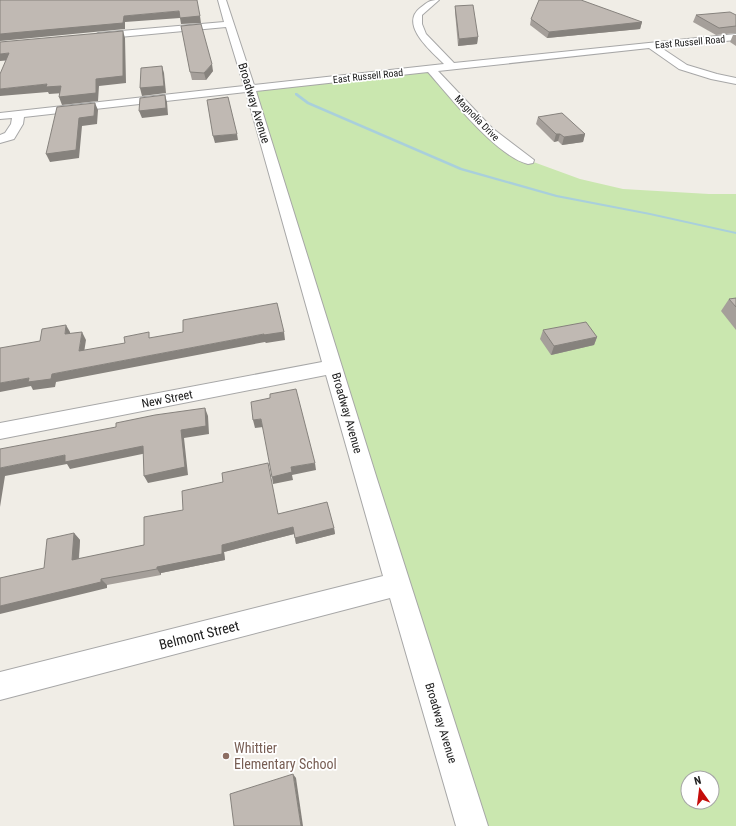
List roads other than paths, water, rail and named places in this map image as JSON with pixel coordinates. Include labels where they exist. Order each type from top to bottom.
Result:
[{"type":"street","name":"Broadway Avenue","points":[[222,0],[250,88],[366,479],[472,826]]},
{"type":"street","points":[[435,0],[418,14],[417,24],[422,35],[452,67]]},
{"type":"street","points":[[87,37],[229,24]]},
{"type":"street","name":"East Russell Road","points":[[0,116],[18,119],[250,88],[736,37]]},
{"type":"street","points":[[651,45],[683,67],[715,77],[736,81]]},
{"type":"street","name":"Magnolia Drive","points":[[431,70],[488,132],[504,145],[528,160]]},
{"type":"street","points":[[0,126],[18,119]]},
{"type":"street","points":[[0,139],[10,136],[18,119]]},
{"type":"street","name":"New Street","points":[[0,431],[333,367]]},
{"type":"street","name":"Belmont Street","points":[[0,686],[398,584]]},
{"type":"waterway","points":[[296,94],[308,103],[461,169],[556,196],[650,214],[736,233]]},
{"type":"place","name":"Whittier Elementary School","points":[[226,756]]}]
